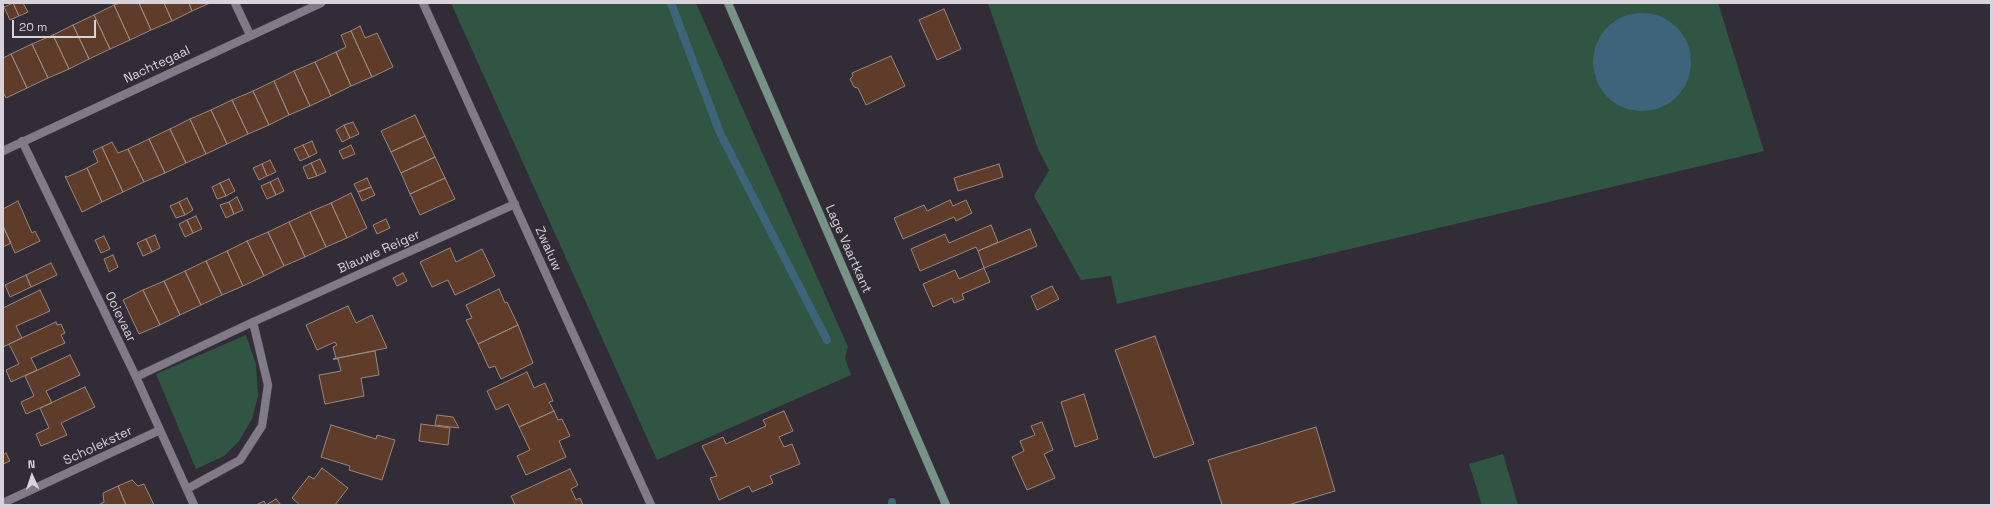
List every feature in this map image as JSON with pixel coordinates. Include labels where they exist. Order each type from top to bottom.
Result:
[{"type":"street","points":[[236,3],[250,35]]},
{"type":"street","name":"Nachtegaal","points":[[3,151],[321,3]]},
{"type":"street","name":"Zwaluw","points":[[423,3],[651,505]]},
{"type":"street","name":"Lage Vaartkant","points":[[728,3],[946,505]]},
{"type":"street","name":"Ooievaar","points":[[22,141],[136,377],[194,505]]},
{"type":"street","name":"Blauwe Reiger","points":[[136,377],[253,322],[515,204]]},
{"type":"street","points":[[187,489],[240,460],[262,426],[268,385],[253,322]]},
{"type":"street","name":"Scholekster","points":[[3,504],[160,430]]},
{"type":"green space","points":[[451,3],[696,3],[848,347],[845,358],[851,375],[657,460]]},
{"type":"green space","points":[[988,3],[1718,3],[1764,151],[1117,304],[1111,276],[1081,280],[1034,196],[1049,170],[1038,149]],"holes":[[[1605,30],[1688,47],[1691,59],[1690,72],[1595,78],[1593,66],[1594,53],[1598,40]]]},
{"type":"green space","points":[[246,335],[256,365],[258,396],[252,419],[239,441],[224,456],[196,469],[156,374]]},
{"type":"green space","points":[[1503,454],[1518,505],[1482,505],[1469,464]]},
{"type":"water","points":[[1642,13],[1661,17],[1677,27],[1687,43],[1691,62],[1687,81],[1677,97],[1661,107],[1642,111],[1623,107],[1607,97],[1597,81],[1593,62],[1597,43],[1607,27],[1623,17]]},
{"type":"building","points":[[13,3],[19,16],[10,20],[4,7]]},
{"type":"building","points":[[13,3],[23,3],[28,12],[19,16]]},
{"type":"building","points":[[120,3],[139,3],[151,30],[130,40],[114,5]]},
{"type":"building","points":[[139,3],[164,3],[172,21],[151,30]]},
{"type":"building","points":[[164,3],[189,3],[192,11],[172,21]]},
{"type":"building","points":[[189,3],[210,3],[192,11]]},
{"type":"building","points":[[114,5],[130,40],[110,49],[94,15]]},
{"type":"building","points":[[944,9],[961,49],[937,60],[919,20]]},
{"type":"building","points":[[94,15],[110,49],[89,59],[73,25]]},
{"type":"building","points":[[73,25],[89,59],[69,69],[53,35]]},
{"type":"building","points":[[360,26],[365,38],[377,33],[393,67],[372,77],[351,31]]},
{"type":"building","points":[[351,31],[372,77],[351,86],[336,52],[346,47],[341,35]]},
{"type":"building","points":[[53,35],[69,69],[48,78],[32,44]]},
{"type":"building","points":[[32,44],[48,78],[27,88],[11,54]]},
{"type":"building","points":[[336,52],[351,86],[331,96],[315,62]]},
{"type":"building","points":[[11,54],[27,88],[6,98],[3,92],[3,58]]},
{"type":"building","points":[[891,56],[905,86],[866,105],[858,88],[854,87],[850,79],[853,76],[852,73]]},
{"type":"building","points":[[315,62],[331,96],[310,106],[294,71]]},
{"type":"building","points":[[294,71],[310,106],[289,115],[274,81]]},
{"type":"building","points":[[274,81],[289,115],[269,125],[253,91]]},
{"type":"building","points":[[253,91],[269,125],[248,134],[232,100]]},
{"type":"building","points":[[232,100],[248,134],[227,144],[211,110]]},
{"type":"building","points":[[211,110],[227,144],[206,154],[190,119]]},
{"type":"building","points":[[415,115],[425,136],[391,152],[381,131]]},
{"type":"building","points":[[190,119],[206,154],[186,163],[170,129]]},
{"type":"building","points":[[353,122],[359,134],[350,138],[344,125]]},
{"type":"building","points":[[344,125],[350,138],[342,142],[336,130]]},
{"type":"building","points":[[170,129],[186,163],[165,173],[149,139]]},
{"type":"building","points":[[425,136],[435,157],[401,173],[391,152]]},
{"type":"building","points":[[149,139],[165,173],[144,182],[128,149]]},
{"type":"building","points":[[312,141],[317,153],[309,157],[303,145]]},
{"type":"building","points":[[112,142],[118,153],[128,149],[144,182],[123,192],[102,147]]},
{"type":"building","points":[[303,145],[309,157],[300,161],[294,149]]},
{"type":"building","points":[[351,145],[355,154],[343,159],[339,151]]},
{"type":"building","points":[[102,147],[123,192],[102,202],[87,168],[98,162],[93,151]]},
{"type":"building","points":[[435,157],[445,178],[410,194],[401,173]]},
{"type":"building","points":[[320,159],[326,172],[317,176],[311,163]]},
{"type":"building","points":[[270,160],[276,172],[267,176],[262,164]]},
{"type":"building","points":[[311,163],[317,176],[308,179],[303,167]]},
{"type":"building","points":[[262,164],[267,176],[259,180],[253,168]]},
{"type":"building","points":[[999,164],[1003,177],[958,191],[954,178]]},
{"type":"building","points":[[87,168],[102,202],[82,212],[65,176],[67,177]]},
{"type":"building","points":[[278,178],[284,191],[276,195],[270,182]]},
{"type":"building","points":[[367,178],[371,187],[358,192],[354,184]]},
{"type":"building","points":[[445,178],[455,199],[420,215],[410,194]]},
{"type":"building","points":[[229,179],[235,191],[226,196],[220,183]]},
{"type":"building","points":[[270,182],[276,195],[267,199],[261,186]]},
{"type":"building","points":[[220,183],[226,196],[217,199],[212,187]]},
{"type":"building","points":[[371,187],[375,195],[362,201],[358,192]]},
{"type":"building","points":[[351,193],[367,228],[347,238],[331,203]]},
{"type":"building","points":[[237,197],[243,210],[234,214],[229,202]]},
{"type":"building","points":[[187,198],[193,210],[185,215],[179,202]]},
{"type":"building","points":[[950,200],[953,206],[966,200],[972,213],[956,221],[954,217],[903,239],[894,218],[924,205],[927,211]]},
{"type":"building","points":[[18,201],[32,233],[35,231],[40,241],[15,253],[3,226],[3,209]]},
{"type":"building","points":[[179,202],[185,215],[176,218],[170,206]]},
{"type":"building","points":[[229,202],[234,214],[226,218],[220,205]]},
{"type":"building","points":[[331,203],[347,238],[326,247],[310,212]]},
{"type":"building","points":[[310,212],[326,247],[305,257],[289,222]]},
{"type":"building","points":[[196,216],[202,229],[193,233],[187,220]]},
{"type":"building","points":[[386,219],[390,228],[377,234],[373,225]]},
{"type":"building","points":[[187,220],[193,233],[185,237],[179,224]]},
{"type":"building","points":[[289,222],[305,257],[284,266],[268,232]]},
{"type":"building","points":[[991,225],[998,242],[978,251],[976,247],[920,271],[911,249],[945,234],[949,243]]},
{"type":"building","points":[[3,226],[11,243],[3,247]]},
{"type":"building","points":[[1030,229],[1037,246],[984,268],[978,251]]},
{"type":"building","points":[[268,232],[284,266],[264,276],[247,241]]},
{"type":"building","points":[[155,235],[160,248],[152,252],[146,239]]},
{"type":"building","points":[[104,236],[110,249],[101,253],[95,240]]},
{"type":"building","points":[[146,239],[152,252],[143,256],[137,243]]},
{"type":"building","points":[[247,241],[264,276],[243,286],[227,251]]},
{"type":"building","points":[[450,248],[456,262],[482,249],[495,276],[455,295],[448,280],[432,287],[420,262]]},
{"type":"building","points":[[227,251],[243,286],[222,295],[206,261]]},
{"type":"building","points":[[113,255],[118,267],[109,272],[104,259]]},
{"type":"building","points":[[206,261],[222,295],[201,305],[185,271]]},
{"type":"building","points":[[51,263],[57,275],[31,287],[26,275]]},
{"type":"building","points":[[984,268],[990,282],[962,294],[964,299],[954,303],[952,298],[933,307],[923,284],[955,270],[959,279]]},
{"type":"building","points":[[185,271],[201,305],[180,315],[164,281]]},
{"type":"building","points":[[403,273],[407,281],[397,286],[393,278]]},
{"type":"building","points":[[26,275],[31,287],[10,297],[5,285]]},
{"type":"building","points":[[164,281],[180,315],[160,325],[143,290]]},
{"type":"building","points":[[1052,286],[1059,299],[1037,310],[1031,296]]},
{"type":"building","points":[[499,289],[505,303],[507,302],[518,325],[478,344],[466,320],[472,318],[466,305]]},
{"type":"building","points":[[40,290],[50,311],[16,326],[22,338],[3,347],[3,308]]},
{"type":"building","points":[[143,290],[160,325],[139,334],[123,300]]},
{"type":"building","points":[[348,306],[356,323],[372,315],[387,348],[333,359],[336,358],[333,347],[337,345],[335,342],[317,350],[306,325]]},
{"type":"building","points":[[56,322],[57,325],[61,324],[65,333],[61,335],[65,343],[31,358],[37,370],[11,382],[6,370],[19,364],[9,344]]},
{"type":"building","points":[[518,325],[533,363],[501,379],[495,366],[489,368],[478,344]]},
{"type":"building","points":[[1155,336],[1194,444],[1154,458],[1115,350]]},
{"type":"building","points":[[375,351],[379,375],[361,378],[364,396],[325,404],[319,375],[341,371],[338,359],[333,359]]},
{"type":"building","points":[[70,355],[80,375],[46,391],[52,403],[26,414],[21,402],[34,396],[25,376]]},
{"type":"building","points":[[527,372],[534,388],[545,383],[553,401],[549,402],[554,411],[519,427],[508,404],[496,410],[487,391]]},
{"type":"building","points":[[85,387],[95,407],[61,423],[67,435],[41,446],[36,434],[49,428],[40,408]]},
{"type":"building","points":[[1084,394],[1098,439],[1075,447],[1061,402]]},
{"type":"building","points":[[554,411],[558,420],[562,419],[570,436],[559,441],[566,457],[526,475],[517,456],[530,450],[519,427]]},
{"type":"building","points":[[784,411],[793,431],[779,437],[784,447],[792,444],[800,464],[770,476],[773,483],[752,492],[749,486],[719,500],[710,478],[717,476],[702,446],[723,437],[726,444],[766,426],[763,420]]},
{"type":"building","points":[[437,415],[453,417],[459,428],[435,425]]},
{"type":"building","points":[[1042,422],[1053,450],[1044,454],[1055,478],[1027,490],[1012,457],[1024,451],[1020,441],[1035,435],[1031,426]]},
{"type":"building","points":[[421,424],[450,428],[448,445],[419,441]]},
{"type":"building","points":[[331,425],[376,439],[377,435],[395,440],[382,480],[349,470],[350,466],[321,457]]},
{"type":"building","points":[[1316,427],[1335,491],[1288,505],[1222,505],[1208,460]]},
{"type":"building","points":[[6,453],[10,461],[3,464],[3,455]]},
{"type":"building","points":[[322,468],[348,488],[335,505],[300,505],[292,498],[309,476],[314,479]]},
{"type":"building","points":[[570,469],[578,485],[571,489],[576,500],[580,498],[583,505],[515,505],[511,496]]},
{"type":"building","points":[[132,480],[138,486],[144,484],[154,505],[126,505],[118,486]]},
{"type":"building","points":[[118,486],[126,505],[98,505],[104,502],[103,493]]},
{"type":"building","points":[[276,499],[281,505],[266,505]]},
{"type":"building","points":[[264,501],[266,505],[256,505]]},
{"type":"waterway","points":[[671,3],[720,133],[827,340]]}]
